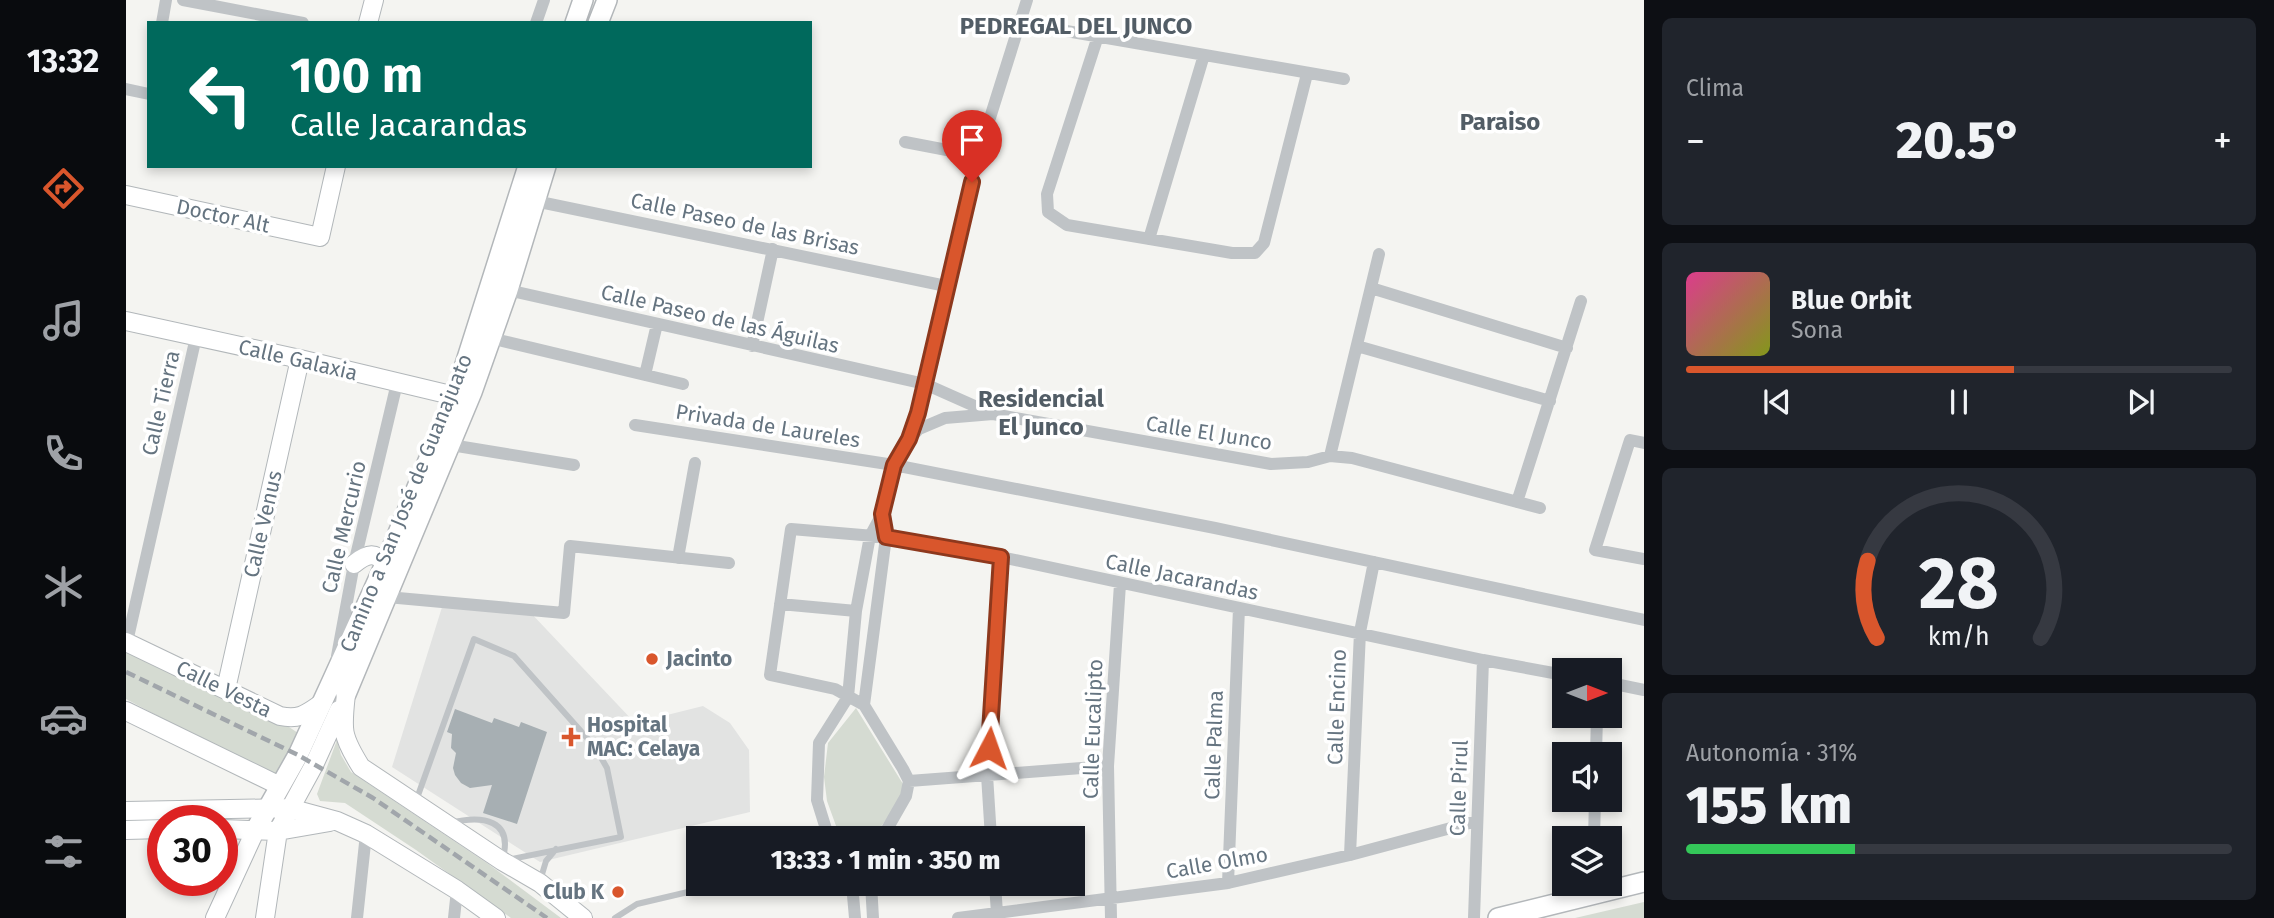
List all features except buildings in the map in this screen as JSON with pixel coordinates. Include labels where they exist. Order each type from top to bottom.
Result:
[{"type":"main road","points":[[369,21],[374,0]]},
{"type":"main road","points":[[576,21],[583,0]]},
{"type":"main road","points":[[599,21],[607,0]]},
{"type":"main road","name":"Doctor Alt","points":[[126,195],[320,237],[336,168]]},
{"type":"main road","name":"Camino a San José de Guanajuato","points":[[256,829],[298,755],[322,703],[339,687],[387,597],[392,566],[451,445],[461,399],[530,168]]},
{"type":"main road","points":[[531,168],[526,194],[528,199],[535,201]]},
{"type":"main road","name":"Camino a San José de Guanajuato","points":[[265,918],[278,831],[314,765],[339,687],[461,399],[491,338],[545,168]]},
{"type":"main road","name":"Calle Galaxia","points":[[126,321],[300,359],[461,399]]},
{"type":"main road","name":"Calle Venus","points":[[226,689],[300,359]]},
{"type":"main road","points":[[354,565],[363,557],[372,554],[378,555],[392,566]]},
{"type":"main road","name":"Calle Vesta","points":[[126,642],[280,716],[294,719],[307,714],[322,703]]},
{"type":"main road","points":[[339,687],[342,728],[347,744],[361,767],[502,861],[540,883],[583,918]]},
{"type":"main road","points":[[126,711],[280,786]]},
{"type":"main road","points":[[126,811],[289,808],[337,821],[366,834],[457,890],[496,918]]},
{"type":"main road","points":[[238,829],[278,831],[337,821]]},
{"type":"main road","points":[[215,918],[256,829]]},
{"type":"main road","points":[[126,830],[147,830]]},
{"type":"main road","points":[[1622,885],[1644,882]]},
{"type":"main road","points":[[1498,918],[1573,896]]},
{"type":"street","points":[[162,21],[166,0]]},
{"type":"street","points":[[183,0],[293,21]]},
{"type":"street","points":[[537,21],[544,0]]},
{"type":"street","points":[[825,826],[817,800],[819,743],[848,697],[856,611],[870,536],[882,514],[894,465],[909,439],[918,413],[978,156],[1027,0]]},
{"type":"street","points":[[1020,23],[1344,79]]},
{"type":"street","points":[[1098,36],[1047,194],[1048,212],[1067,225],[1232,253],[1255,253],[1264,243],[1307,74]]},
{"type":"street","points":[[1149,239],[1204,55]]},
{"type":"street","points":[[126,89],[147,92]]},
{"type":"street","points":[[905,142],[978,156]]},
{"type":"street","name":"Calle Paseo de las Brisas","points":[[535,201],[946,286]]},
{"type":"street","points":[[752,346],[773,249]]},
{"type":"street","points":[[1330,456],[1378,254]]},
{"type":"street","points":[[1371,288],[1567,348]]},
{"type":"street","name":"Calle Paseo de las Águilas","points":[[508,290],[925,384]]},
{"type":"street","points":[[1517,502],[1581,301]]},
{"type":"street","points":[[645,375],[657,324]]},
{"type":"street","name":"Calle Tierra","points":[[126,642],[196,337]]},
{"type":"street","points":[[491,338],[683,384]]},
{"type":"street","points":[[1357,346],[1550,401]]},
{"type":"street","name":"Calle Mercurio","points":[[339,687],[354,565],[397,383]]},
{"type":"street","name":"Calle El Junco","points":[[925,384],[993,414],[1271,464],[1308,463],[1330,456],[1352,458],[1540,508]]},
{"type":"street","name":"Calle El Junco","points":[[909,439],[919,429],[945,418],[993,414]]},
{"type":"street","name":"Privada de Laureles","points":[[635,425],[894,465],[1215,528],[1644,620]]},
{"type":"street","points":[[1644,443],[1630,440],[1595,550],[1644,559]]},
{"type":"street","points":[[451,445],[574,465]]},
{"type":"street","points":[[678,558],[695,463]]},
{"type":"street","points":[[864,705],[886,537],[882,514]]},
{"type":"street","name":"Calle Jacarandas","points":[[780,604],[791,528],[886,537],[1001,557],[1552,673]]},
{"type":"street","points":[[387,597],[564,613],[570,546],[729,563]]},
{"type":"street","points":[[990,826],[987,775],[1001,557]]},
{"type":"street","name":"Calle Encino","points":[[1350,855],[1360,632],[1374,562]]},
{"type":"street","name":"Calle Eucalipto","points":[[1111,918],[1108,766],[1120,584]]},
{"type":"street","points":[[856,611],[780,604],[770,675],[835,689],[864,705],[909,781],[906,796],[889,826]]},
{"type":"street","name":"Calle Palma","points":[[1228,883],[1239,608]]},
{"type":"street","name":"Calle Pirul","points":[[1474,918],[1483,660]]},
{"type":"street","points":[[1622,685],[1644,690]]},
{"type":"street","points":[[909,781],[1108,766]]},
{"type":"street","name":"Calle Olmo","points":[[958,918],[1228,883],[1350,855],[1477,821]]},
{"type":"street","points":[[357,918],[366,834]]},
{"type":"street","points":[[454,918],[457,890]]},
{"type":"street","points":[[853,896],[855,918]]},
{"type":"street","points":[[872,896],[873,918]]},
{"type":"street","points":[[996,896],[997,913]]},
{"type":"lane","points":[[416,803],[474,639],[514,656],[595,747],[607,768],[621,837],[502,861]]},
{"type":"lane","points":[[447,824],[472,818],[490,821],[504,832],[507,846],[502,861]]},
{"type":"lane","points":[[540,883],[546,861],[556,849]]},
{"type":"lane","points":[[615,918],[637,904],[686,892]]},
{"type":"shaded area","name":"Hospital MAC: Celaya","points":[[443,604],[529,611],[635,723],[703,706],[730,723],[749,750],[750,812],[540,862],[392,767]]},
{"type":"shaded area","points":[[126,650],[283,723],[298,733],[280,774],[272,777],[126,699]]},
{"type":"shaded area","points":[[856,708],[903,784],[900,800],[882,826],[836,826],[827,801],[824,777],[828,743]]},
{"type":"shaded area","points":[[337,740],[341,755],[351,772],[487,863],[561,918],[511,918],[345,803],[320,801],[317,794]]},
{"type":"shaded area","points":[[1644,902],[1644,918],[1575,918]]},
{"type":"railway","points":[[126,672],[298,755],[373,798],[547,918]]},
{"type":"place","name":"Jacinto","points":[[652,659]]},
{"type":"place","name":"Hospital MAC: Celaya","points":[[571,737]]},
{"type":"place","name":"Club K","points":[[618,892]]},
{"type":"district","name":"PEDREGAL DEL JUNCO","points":[[1076,26]]},
{"type":"district","name":"Paraiso","points":[[1500,122]]},
{"type":"district","name":"Residencial El Junco","points":[[1041,413]]},
{"type":"route","points":[[972,182],[922,400],[909,439],[894,465],[882,514],[886,537],[1001,557],[989,748]]}]
